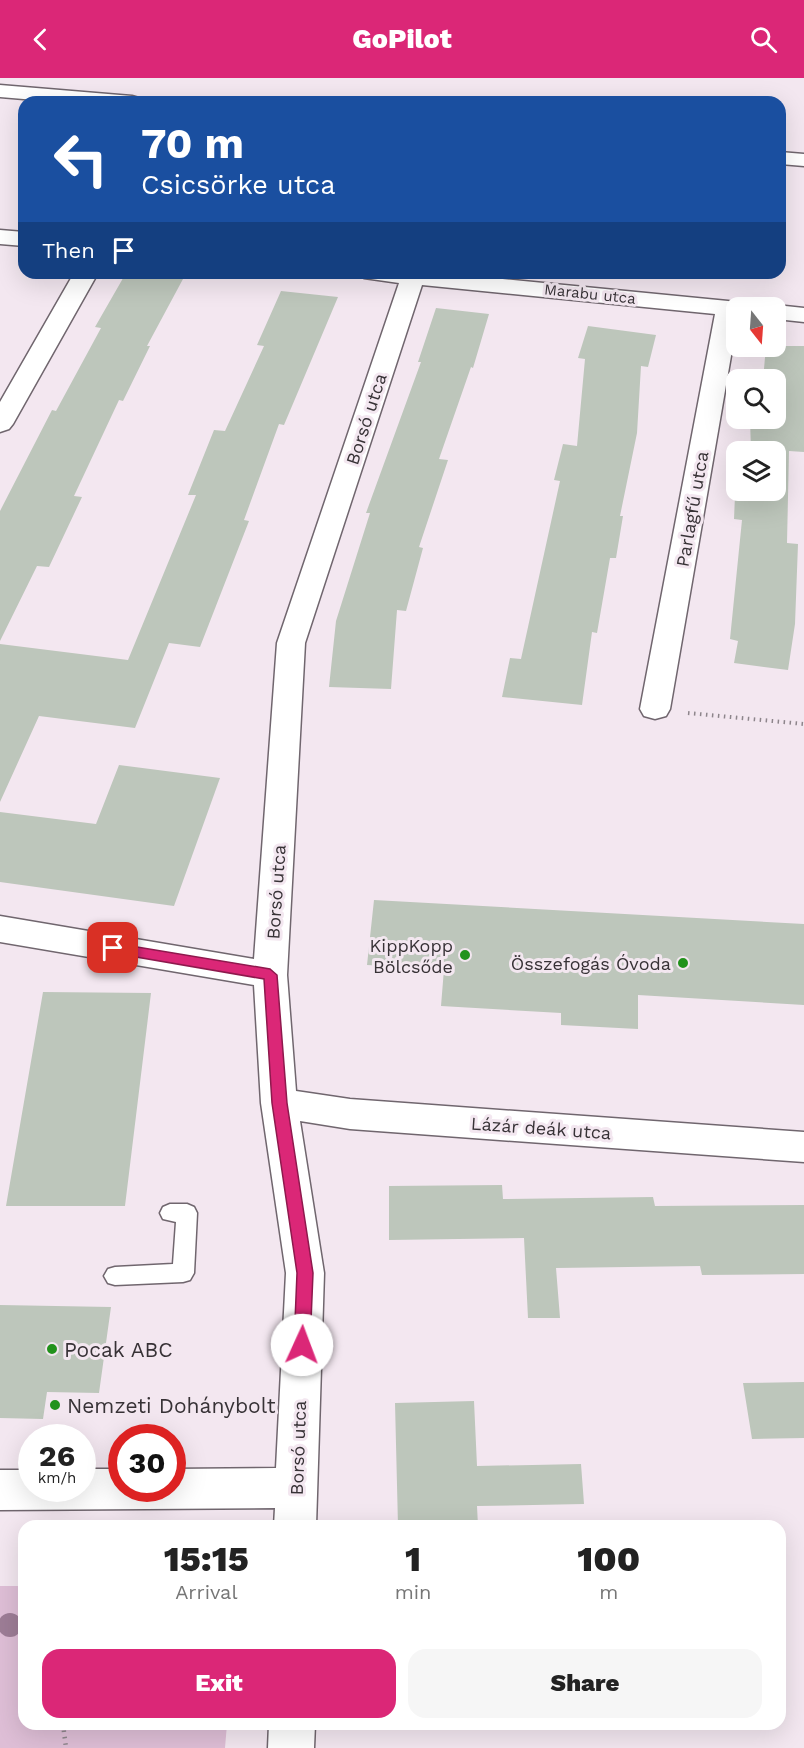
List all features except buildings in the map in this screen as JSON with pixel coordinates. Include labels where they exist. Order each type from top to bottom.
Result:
[{"type":"street","points":[[0,91],[60,96]]},
{"type":"street","points":[[786,158],[804,160]]},
{"type":"street","points":[[0,237],[18,238]]},
{"type":"street","points":[[0,424],[83,279]]},
{"type":"street","name":"Borsó utca","points":[[296,1507],[305,1273],[279,1103],[270,975],[291,643],[412,279]]},
{"type":"street","name":"Marabu utca","points":[[434,279],[726,307]]},
{"type":"street","points":[[786,313],[804,315]]},
{"type":"street","name":"Parlagfű utca","points":[[655,709],[726,339]]},
{"type":"street","points":[[0,929],[270,975]]},
{"type":"street","name":"Lázár deák utca","points":[[279,1103],[350,1114],[804,1147]]},
{"type":"street","points":[[0,1490],[296,1507]]},
{"type":"street","points":[[291,1748],[292,1730]]},
{"type":"lane","points":[[115,1276],[183,1274],[187,1213],[170,1213]]},
{"type":"path","points":[[655,709],[804,724]]},
{"type":"path","points":[[64,1730],[66,1748]]},
{"type":"shaded area","points":[[0,1586],[18,1586],[18,1730],[226,1730],[225,1748],[0,1748]]},
{"type":"place","name":"KippKopp Bölcsőde","points":[[465,955]]},
{"type":"place","name":"Összefogás Óvoda","points":[[683,963]]},
{"type":"place","name":"Pocak ABC","points":[[52,1349]]},
{"type":"place","name":"Nemzeti Dohánybolt","points":[[55,1405]]},
{"type":"route","points":[[113,948],[270,975],[279,1103],[305,1273],[302,1345]]}]
